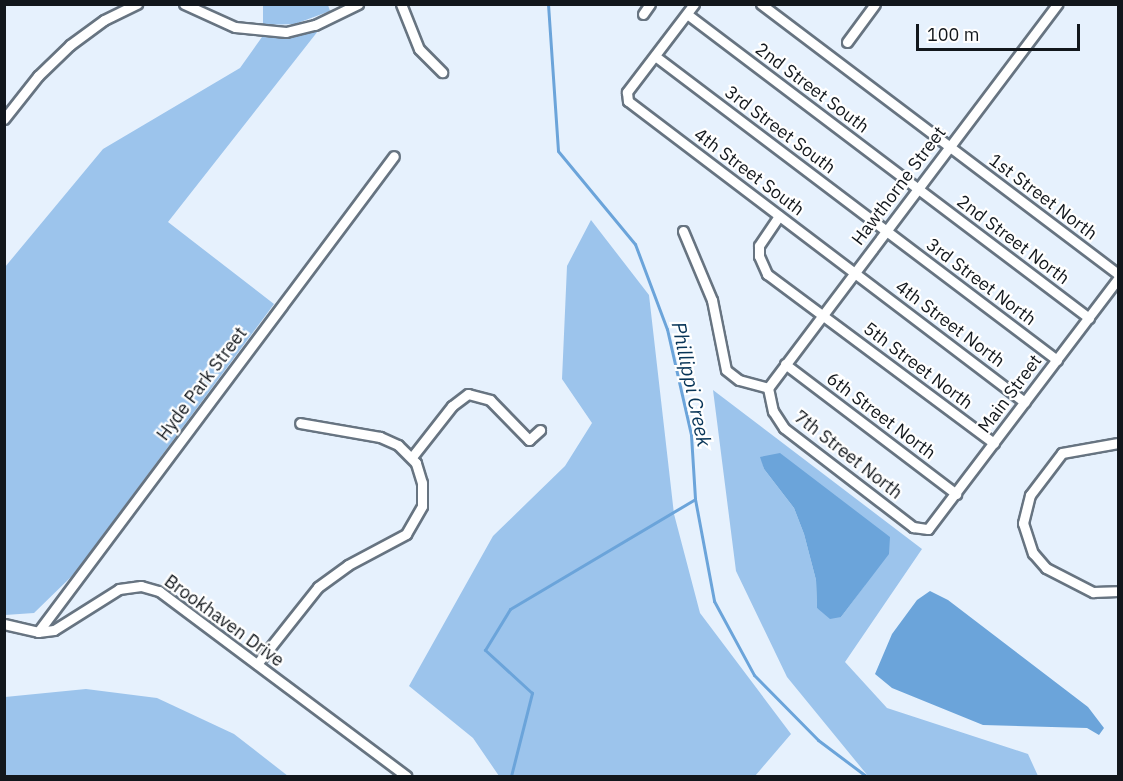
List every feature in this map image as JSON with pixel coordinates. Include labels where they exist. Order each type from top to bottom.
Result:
[{"type":"street","points":[[4,118],[38,76],[70,45],[104,20],[137,4]]},
{"type":"street","points":[[184,4],[235,27],[286,32],[315,25],[358,4]]},
{"type":"street","points":[[401,4],[419,49],[442,72]]},
{"type":"street","points":[[643,14],[650,4]]},
{"type":"street","points":[[655,56],[694,4]]},
{"type":"street","name":"1st Street North","points":[[761,4],[1119,274]]},
{"type":"street","points":[[847,42],[875,4]]},
{"type":"street","name":"Hawthorne Street","points":[[768,388],[1057,4]]},
{"type":"street","name":"2nd Street South","points":[[687,14],[918,189]]},
{"type":"street","name":"4th Street South","points":[[655,56],[626,96],[628,102],[854,272]]},
{"type":"street","name":"3rd Street South","points":[[655,56],[886,231]]},
{"type":"street","name":"Hyde Park Street","points":[[38,632],[394,156]]},
{"type":"street","name":"2nd Street North","points":[[918,189],[1089,318]]},
{"type":"street","name":"5th Street North","points":[[779,216],[760,241],[759,256],[763,267],[774,281],[994,444]]},
{"type":"street","points":[[683,231],[712,300],[726,369],[739,380],[768,388]]},
{"type":"street","name":"3rd Street North","points":[[886,231],[1057,360]]},
{"type":"street","name":"4th Street North","points":[[854,272],[1025,402]]},
{"type":"street","name":"Main Street","points":[[928,529],[1119,279]]},
{"type":"street","name":"6th Street North","points":[[785,364],[956,494]]},
{"type":"street","name":"7th Street North","points":[[768,388],[773,411],[784,428],[913,527],[928,529]]},
{"type":"street","points":[[412,457],[452,406],[468,394],[490,400],[529,440],[540,430]]},
{"type":"street","points":[[257,664],[318,587],[414,525],[423,494],[412,457],[398,445],[380,437],[300,423]]},
{"type":"street","points":[[1119,443],[1062,453],[1030,495],[1023,523],[1033,553],[1046,568],[1093,592],[1119,591]]},
{"type":"street","name":"Brookhaven Drive","points":[[4,624],[38,632],[66,624],[119,589],[141,586],[167,595],[406,777]]},
{"type":"shaded area","points":[[263,5],[328,5],[330,11],[295,24],[263,25]]},
{"type":"shaded area","points":[[318,31],[168,222],[274,304],[74,574],[34,613],[5,615],[5,267],[103,149],[240,68],[262,37],[287,38]]},
{"type":"shaded area","points":[[591,220],[649,295],[674,514],[700,613],[791,734],[755,776],[499,776],[473,738],[409,686],[493,536],[565,466],[592,423],[562,379],[567,266]]},
{"type":"shaded area","points":[[713,390],[922,549],[845,662],[887,708],[1028,754],[1038,776],[868,776],[787,677],[736,571]],"holes":[[[761,457],[865,585],[841,617],[817,608],[816,580],[804,534],[794,508],[764,469]]]},
{"type":"shaded area","points":[[780,453],[890,537],[889,554],[841,617],[830,619],[817,608],[816,580],[804,534],[794,508],[764,469],[760,457]]},
{"type":"shaded area","points":[[930,591],[948,600],[1088,707],[1104,728],[1099,735],[1087,728],[983,725],[892,688],[875,674],[892,634],[917,600]]},
{"type":"shaded area","points":[[86,689],[157,698],[234,734],[288,776],[5,776],[5,697]]},
{"type":"waterway","name":"Phillippi Creek","points":[[548,4],[558,151],[635,244],[667,329],[691,435],[695,499],[714,601],[754,675],[818,740],[866,776]]},
{"type":"waterway","points":[[511,776],[532,693],[485,650],[510,609],[695,499]]}]
